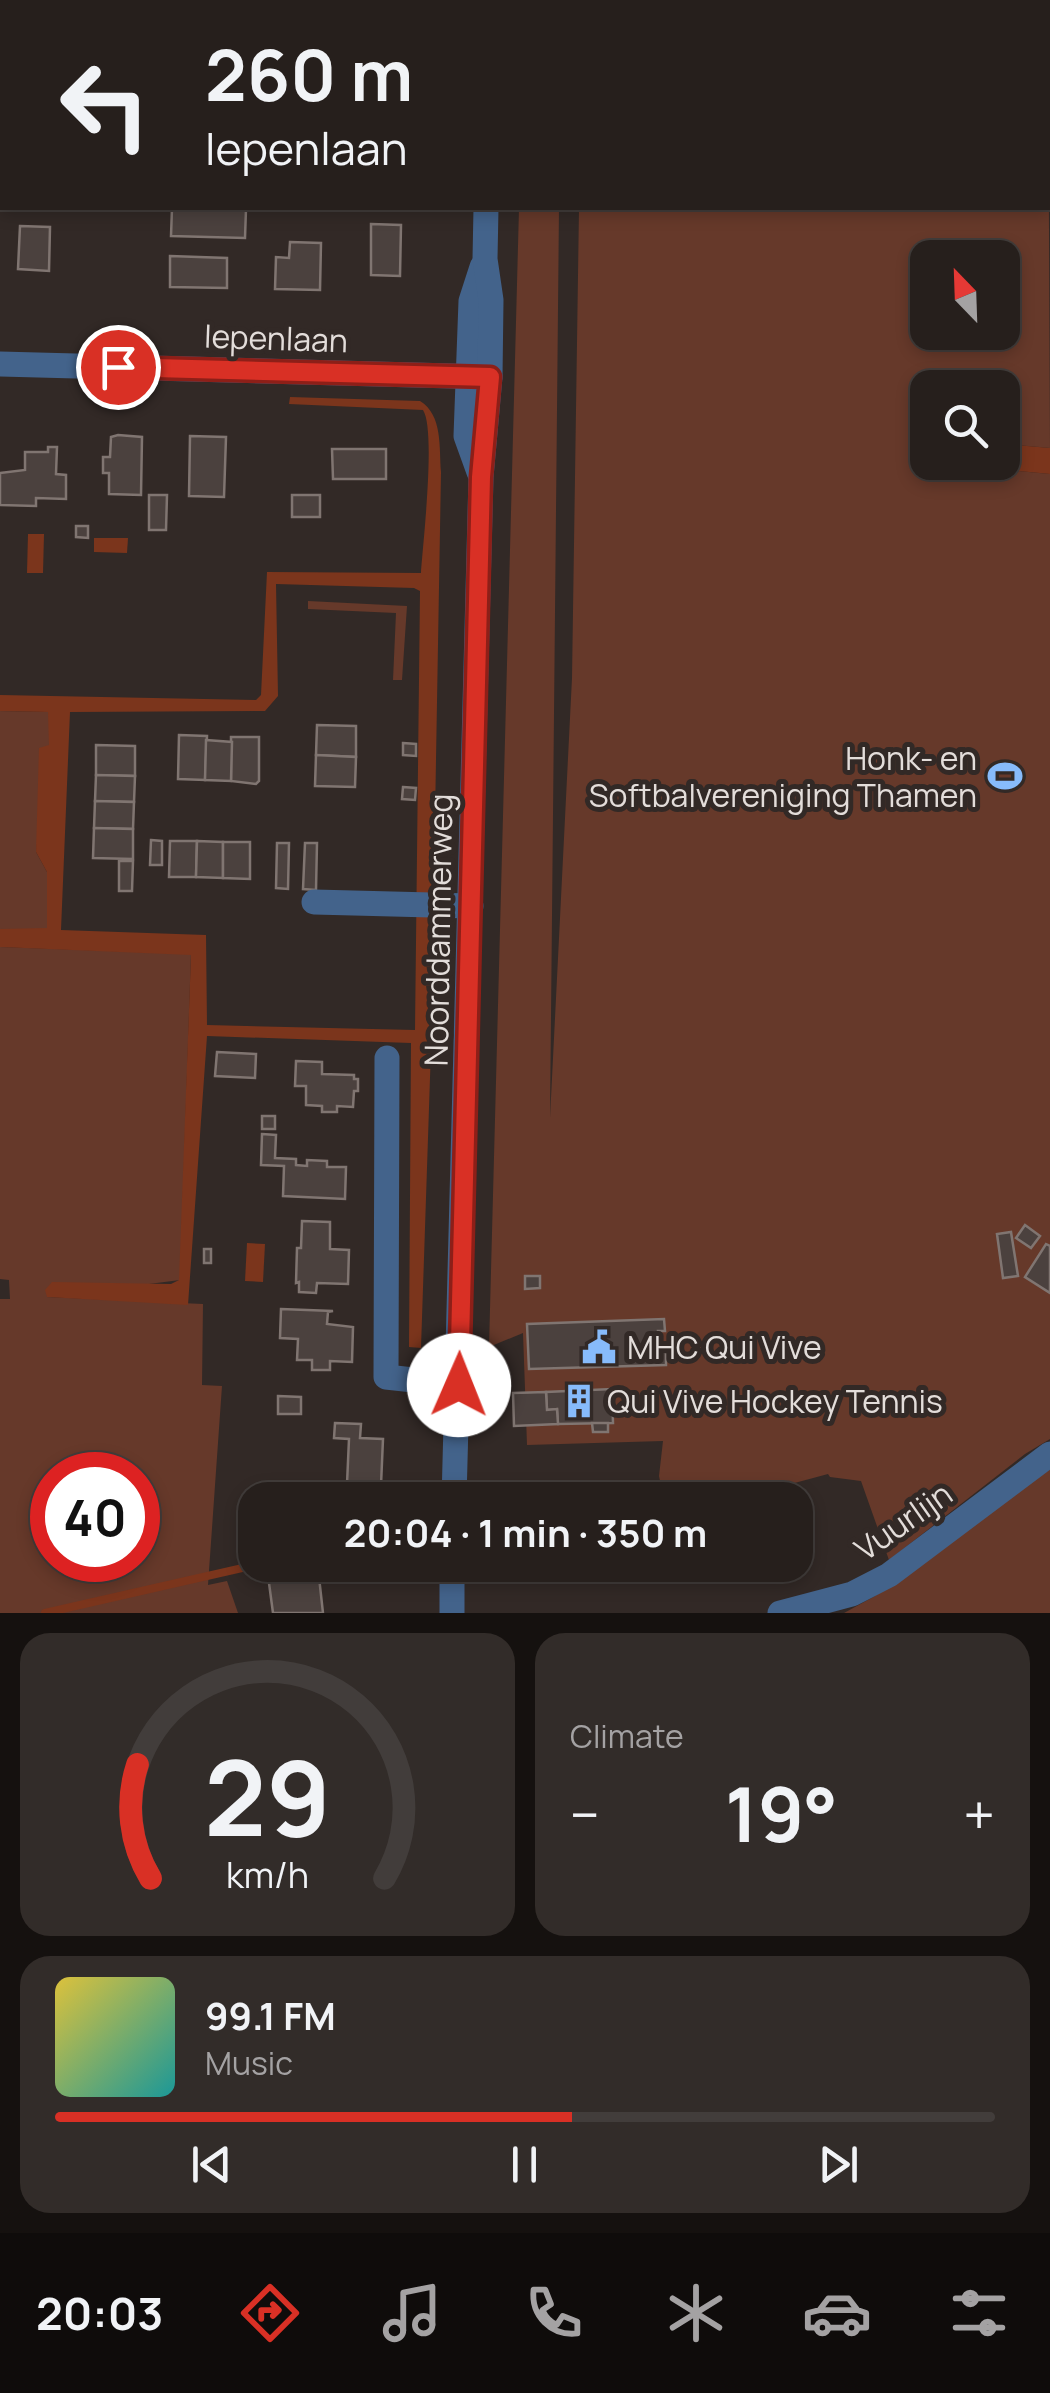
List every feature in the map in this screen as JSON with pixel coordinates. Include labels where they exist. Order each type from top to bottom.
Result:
[{"type":"street","name":"Noorddammerweg","points":[[455,1482],[459,1385],[458,905],[481,477],[480,377],[491,300],[484,259],[486,210]]},
{"type":"street","name":"Iepenlaan","points":[[0,364],[480,377]]},
{"type":"street","points":[[314,902],[458,905]]},
{"type":"street","name":"Noorddammerweg","points":[[387,1058],[386,1377],[459,1385]]},
{"type":"street","name":"Vuurlijn","points":[[780,1613],[852,1594],[889,1575],[1050,1454]]},
{"type":"street","points":[[452,1582],[452,1613]]},
{"type":"shaded area","points":[[519,210],[559,210],[550,1118],[572,678],[579,210],[1049,210],[1050,448],[1020,445],[1020,370],[910,370],[910,480],[1020,480],[1020,471],[1050,474],[1050,1439],[1025,1454],[889,1560],[861,1481],[828,1474],[798,1482],[660,1482],[663,1441],[527,1445],[523,1333],[489,1347]]},
{"type":"shaded area","points":[[290,397],[420,401],[433,415],[438,433],[441,472],[431,1048],[421,1348],[409,1347],[411,1043],[207,1036],[188,1305],[47,1297],[45,1290],[52,1282],[171,1284],[179,1280],[191,955],[0,947],[0,929],[47,928],[47,872],[36,852],[39,748],[49,745],[48,712],[0,711],[0,695],[256,700],[261,695],[267,572],[421,573],[429,462],[423,410],[289,404]],"holes":[[[276,584],[420,591],[415,1030],[207,1025],[206,935],[61,930],[70,712],[265,711],[278,696]]]},
{"type":"shaded area","points":[[1020,445],[1050,448],[1050,474],[1020,471]]},
{"type":"shaded area","points":[[28,534],[44,534],[43,573],[27,573]]},
{"type":"shaded area","points":[[94,538],[128,538],[127,553],[94,552]]},
{"type":"shaded area","points":[[308,601],[407,606],[402,680],[393,680],[396,613],[308,609]]},
{"type":"shaded area","points":[[0,711],[49,712],[49,746],[36,852],[47,872],[47,929],[0,929]]},
{"type":"shaded area","points":[[0,943],[1,947],[191,954],[180,1280],[47,1297],[203,1304],[202,1385],[222,1386],[208,1585],[227,1581],[238,1613],[0,1613],[0,1299],[10,1299],[9,1280],[0,1279]]},
{"type":"shaded area","points":[[247,1243],[265,1244],[263,1282],[245,1281]]},
{"type":"shaded area","points":[[1050,1469],[1050,1613],[844,1613],[875,1596]]},
{"type":"building","points":[[172,210],[246,210],[245,238],[171,236]]},
{"type":"building","points":[[371,224],[401,225],[400,276],[371,275]]},
{"type":"building","points":[[20,226],[50,227],[49,271],[18,269]]},
{"type":"building","points":[[290,242],[321,243],[320,290],[275,289],[276,257],[289,258]]},
{"type":"building","points":[[170,256],[227,258],[227,288],[170,287]]},
{"type":"building","points":[[190,436],[226,437],[224,497],[189,496]]},
{"type":"building","points":[[111,437],[142,437],[141,495],[109,494],[109,473],[103,473],[103,457],[110,457]]},
{"type":"building","points":[[48,447],[57,447],[56,474],[66,475],[66,499],[36,498],[36,506],[0,505],[0,473],[25,470],[25,452],[48,452]]},
{"type":"building","points":[[332,449],[386,449],[386,479],[333,479]]},
{"type":"building","points":[[149,495],[167,495],[166,530],[149,530]]},
{"type":"building","points":[[292,495],[320,495],[320,517],[292,517]]},
{"type":"building","points":[[76,526],[88,526],[88,538],[76,537]]},
{"type":"building","points":[[317,725],[356,726],[356,757],[316,755]]},
{"type":"building","points":[[179,735],[207,736],[205,780],[178,779]]},
{"type":"building","points":[[231,737],[259,737],[256,784],[231,781]]},
{"type":"building","points":[[206,740],[232,742],[231,781],[205,780]]},
{"type":"building","points":[[403,743],[416,744],[416,756],[403,755]]},
{"type":"building","points":[[96,745],[135,746],[135,776],[96,775]]},
{"type":"building","points":[[316,755],[356,757],[355,787],[315,786]]},
{"type":"building","points":[[96,775],[135,776],[134,802],[95,801]]},
{"type":"building","points":[[403,787],[416,788],[415,800],[402,799]]},
{"type":"building","points":[[95,801],[134,802],[133,829],[94,828]]},
{"type":"building","points":[[94,828],[133,829],[133,859],[93,858]]},
{"type":"building","points":[[151,840],[162,841],[162,865],[150,865]]},
{"type":"building","points":[[170,841],[197,841],[196,877],[169,877]]},
{"type":"building","points":[[197,841],[223,842],[223,878],[196,877]]},
{"type":"building","points":[[223,842],[250,842],[250,879],[223,878]]},
{"type":"building","points":[[277,843],[289,843],[288,889],[276,888]]},
{"type":"building","points":[[305,843],[317,843],[316,890],[303,889]]},
{"type":"building","points":[[119,861],[133,861],[132,891],[119,891]]},
{"type":"building","points":[[217,1052],[256,1054],[255,1078],[215,1076]]},
{"type":"building","points":[[296,1061],[322,1062],[322,1074],[354,1075],[358,1091],[354,1091],[353,1107],[337,1106],[337,1112],[322,1112],[322,1106],[306,1105],[306,1086],[295,1086]]},
{"type":"building","points":[[262,1116],[275,1116],[275,1129],[262,1129]]},
{"type":"building","points":[[262,1134],[276,1135],[275,1158],[296,1159],[296,1165],[307,1166],[307,1160],[327,1161],[327,1167],[346,1167],[345,1199],[283,1196],[284,1166],[261,1165]]},
{"type":"building","points":[[302,1221],[330,1222],[330,1249],[349,1250],[348,1284],[317,1283],[316,1293],[299,1292],[297,1248],[301,1248]]},
{"type":"building","points":[[1025,1225],[1040,1236],[1031,1248],[1016,1238]]},
{"type":"building","points":[[1011,1232],[1018,1276],[1003,1278],[997,1234]]},
{"type":"building","points":[[1046,1244],[1050,1246],[1050,1293],[1025,1277]]},
{"type":"building","points":[[204,1249],[211,1249],[211,1263],[204,1263]]},
{"type":"building","points":[[525,1276],[540,1276],[540,1288],[525,1289]]},
{"type":"building","points":[[281,1309],[333,1311],[328,1312],[327,1324],[353,1327],[352,1362],[330,1361],[330,1370],[312,1370],[312,1360],[297,1360],[298,1339],[280,1338]]},
{"type":"building","points":[[664,1319],[665,1331],[658,1331],[659,1352],[666,1352],[666,1365],[529,1369],[527,1324]]},
{"type":"building","name":"Qui Vive Hockey Tennis","points":[[612,1389],[613,1423],[558,1424],[557,1409],[547,1410],[546,1392]]},
{"type":"building","points":[[546,1392],[547,1410],[557,1409],[558,1424],[514,1426],[513,1393]]},
{"type":"building","points":[[278,1396],[301,1397],[301,1414],[278,1414]]},
{"type":"building","points":[[335,1423],[361,1424],[360,1438],[383,1439],[381,1482],[347,1482],[349,1439],[334,1438]]},
{"type":"building","points":[[592,1423],[608,1423],[608,1432],[593,1432]]},
{"type":"building","points":[[320,1582],[323,1613],[273,1613],[269,1583]]},
{"type":"waterway","points":[[45,1613],[238,1569]]},
{"type":"place","name":"Honk- en Softbalvereniging Thamen","points":[[1005,776]]},
{"type":"place","name":"MHC Qui Vive","points":[[599,1347]]},
{"type":"place","name":"Qui Vive Hockey Tennis","points":[[579,1401]]},
{"type":"route","points":[[118,367],[490,377],[481,477],[459,1385]]}]
